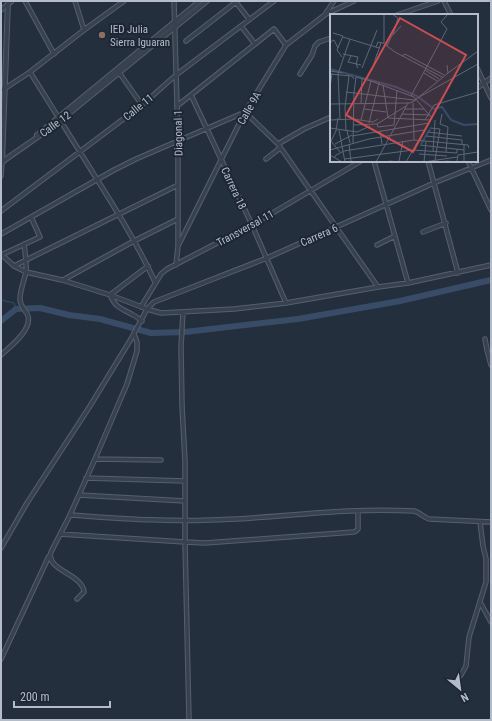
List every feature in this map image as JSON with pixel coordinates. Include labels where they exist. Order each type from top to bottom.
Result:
[{"type":"street","points":[[1,10],[12,1]]},
{"type":"street","points":[[25,1],[54,54]]},
{"type":"street","points":[[75,1],[84,30]]},
{"type":"street","points":[[2,89],[30,72],[124,1]]},
{"type":"street","name":"Diagonal 1","points":[[174,1],[178,141],[178,246],[176,265]]},
{"type":"street","name":"Calle 12","points":[[2,162],[44,133],[200,1]]},
{"type":"street","name":"Calle 12","points":[[118,71],[174,29],[207,1]]},
{"type":"street","name":"Calle 11","points":[[1,211],[142,105],[176,75],[274,1]]},
{"type":"street","points":[[326,14],[334,1]]},
{"type":"street","points":[[342,1],[345,6]]},
{"type":"street","name":"Calle 9A","points":[[178,246],[245,112],[286,45],[326,14],[332,13],[354,1]]},
{"type":"street","points":[[400,14],[438,1]]},
{"type":"street","points":[[444,1],[450,14]]},
{"type":"street","points":[[186,41],[236,2],[249,19]]},
{"type":"street","points":[[1,176],[2,89],[8,3]]},
{"type":"street","points":[[241,26],[255,44]]},
{"type":"street","points":[[177,106],[274,30],[286,45]]},
{"type":"street","points":[[300,74],[312,55],[315,46],[319,42],[330,38]]},
{"type":"street","points":[[478,70],[491,98]]},
{"type":"street","points":[[118,71],[142,105]]},
{"type":"street","points":[[30,72],[98,180],[156,282]]},
{"type":"street","points":[[478,87],[491,78]]},
{"type":"street","name":"Carrera 18","points":[[191,95],[252,225],[286,303]]},
{"type":"street","points":[[1,234],[114,170],[245,112],[279,146],[378,287]]},
{"type":"street","points":[[266,159],[279,146],[304,129],[330,117]]},
{"type":"street","name":"Carrera 6","points":[[147,309],[154,302],[267,258],[337,228],[434,183],[491,160]]},
{"type":"street","name":"Transversal 11","points":[[141,307],[161,274],[167,269],[252,225],[359,162]]},
{"type":"street","points":[[374,162],[408,283]]},
{"type":"street","points":[[428,162],[458,273]]},
{"type":"street","points":[[468,162],[491,210]]},
{"type":"street","points":[[14,266],[178,185]]},
{"type":"street","points":[[31,217],[40,237],[1,254],[14,266],[26,272],[62,280],[110,295],[161,314],[234,309],[286,303],[408,283],[491,266]]},
{"type":"street","points":[[62,280],[178,219]]},
{"type":"street","points":[[423,232],[446,224]]},
{"type":"street","points":[[377,245],[395,236]]},
{"type":"street","points":[[1,355],[18,339],[28,325],[28,315],[21,304],[20,298],[26,272],[24,244]]},
{"type":"street","points":[[110,295],[148,266]]},
{"type":"street","points":[[110,295],[120,309],[142,321]]},
{"type":"street","points":[[1,548],[27,503],[90,406],[142,321],[147,309]]},
{"type":"street","points":[[183,312],[182,406],[190,720]]},
{"type":"street","points":[[1,659],[96,459],[127,384],[138,351],[134,334]]},
{"type":"street","points":[[485,339],[486,350],[491,365]]},
{"type":"street","points":[[96,459],[161,460]]},
{"type":"street","points":[[86,478],[185,481]]},
{"type":"street","points":[[79,495],[185,501]]},
{"type":"street","points":[[70,515],[144,519],[209,520],[378,510],[414,511],[428,519],[491,522]]},
{"type":"street","points":[[60,534],[204,543],[354,532],[358,529],[358,511]]},
{"type":"street","points":[[461,675],[466,666],[470,637],[486,582],[486,560],[480,522]]},
{"type":"street","points":[[49,556],[50,560],[59,568],[74,577],[83,588],[84,592],[77,599]]},
{"type":"street","points":[[480,602],[491,622]]},
{"type":"waterway","points":[[1,321],[16,309],[40,308],[69,315],[100,319],[151,333],[185,332],[298,319],[400,301],[491,280]]},
{"type":"waterway","points":[[1,300],[14,303],[16,309]]},
{"type":"place","name":"IED Julia Sierra Iguaran","points":[[102,35]]}]
